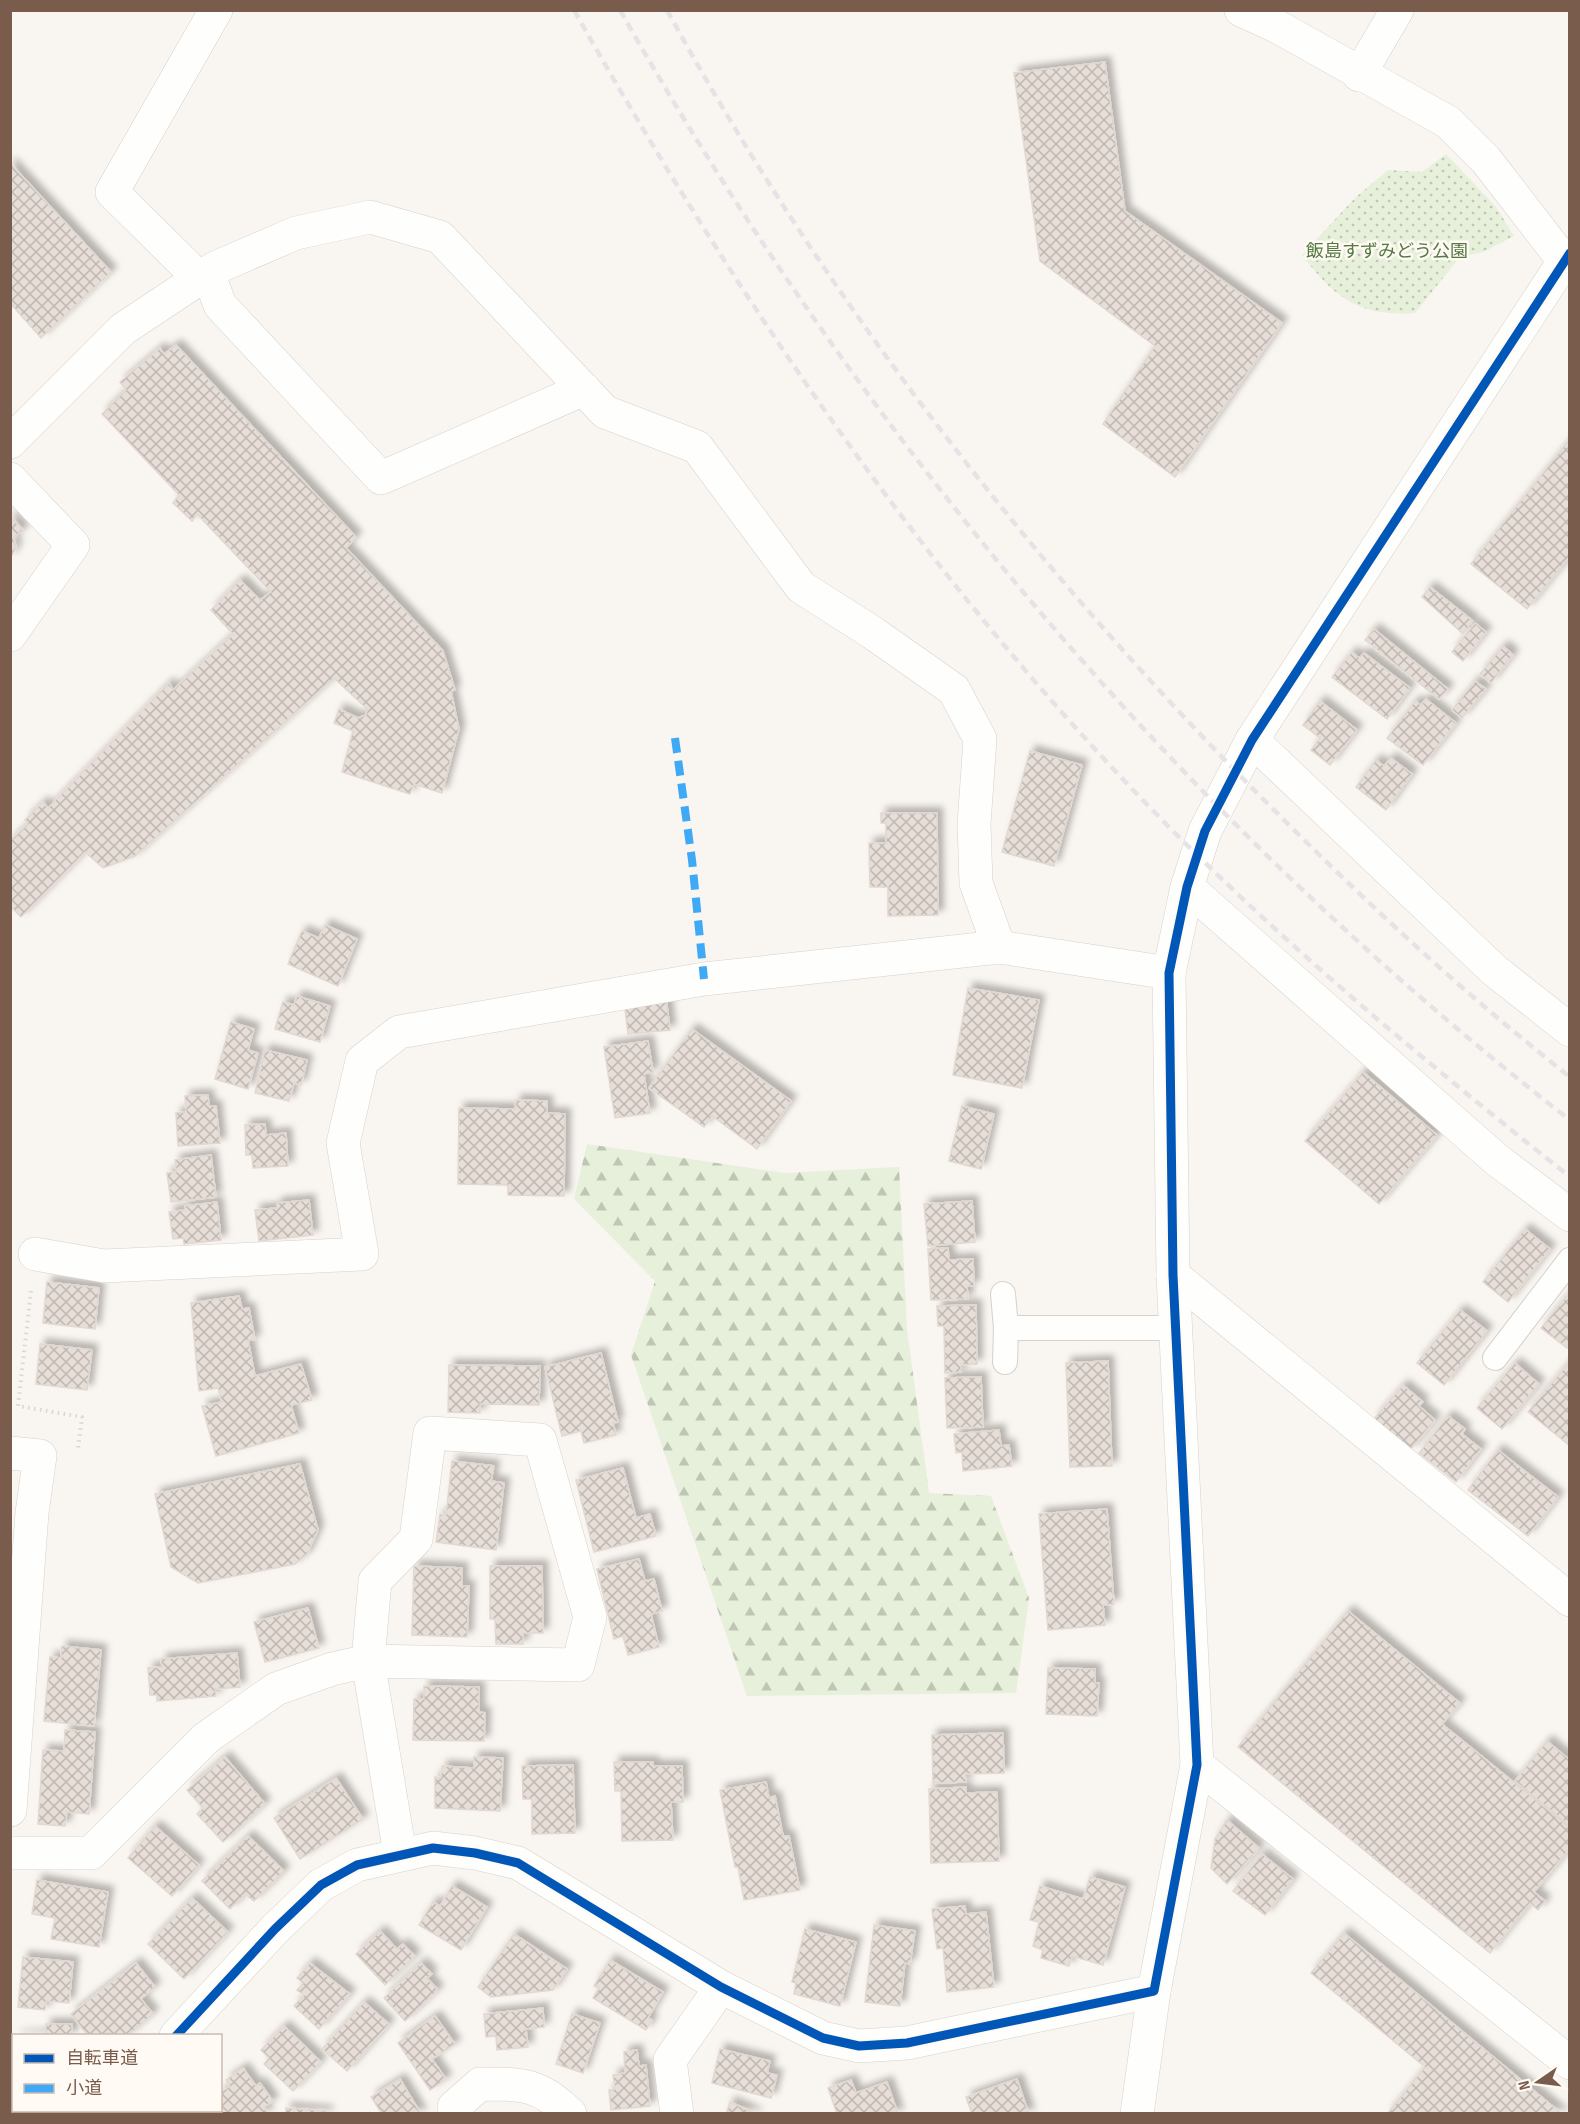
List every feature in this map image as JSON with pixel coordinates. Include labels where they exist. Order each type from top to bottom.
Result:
[{"type":"street","points":[[216,10],[112,192],[203,275],[220,305],[381,478],[584,389]]},
{"type":"street","points":[[1137,2114],[1154,1991],[1197,1765],[1174,1328],[1169,973],[1186,887],[1205,831],[1252,740],[1568,260],[1486,160],[1448,122],[1359,75],[1276,26],[1241,10]]},
{"type":"street","points":[[1359,75],[1397,10]]},
{"type":"street","points":[[10,442],[123,329],[203,275],[296,232],[370,217],[440,237],[605,412],[697,447],[801,587],[873,633],[954,690],[980,739],[974,824],[976,883],[999,947]]},
{"type":"street","points":[[10,479],[73,545],[10,635]]},
{"type":"street","points":[[1252,740],[1494,970],[1569,1030]]},
{"type":"street","points":[[1186,887],[1497,1160],[1569,1215]]},
{"type":"street","points":[[35,1254],[105,1266],[362,1254],[343,1143],[362,1062],[399,1032],[704,979],[999,947],[1169,973]]},
{"type":"street","points":[[1173,1275],[1569,1600]]},
{"type":"street","points":[[10,1853],[91,1853],[206,1738],[276,1689],[332,1669],[368,1661],[578,1665],[590,1617],[540,1440],[430,1433],[417,1539],[375,1581],[368,1661],[400,1854]]},
{"type":"street","points":[[10,1453],[40,1456],[32,1513],[10,1810]]},
{"type":"street","points":[[1197,1765],[1569,2063]]},
{"type":"street","points":[[178,2034],[275,1929],[321,1885],[357,1865],[432,1848],[475,1853],[518,1863],[721,1988],[823,2038],[859,2046],[907,2043],[1154,1991]]},
{"type":"street","points":[[677,2114],[670,2060],[721,1988]]},
{"type":"street","points":[[454,2107],[480,2084],[521,2084],[553,2096],[570,2114]]},
{"type":"lane","points":[[1495,1358],[1569,1260]]},
{"type":"lane","points":[[1004,1294],[1005,1362]]},
{"type":"lane","points":[[1006,1328],[1174,1328]]},
{"type":"path","points":[[35,1254],[18,1406],[82,1417],[78,1450]]},
{"type":"green space","name":"飯島すずみどう公園","points":[[1446,154],[1496,207],[1514,236],[1483,252],[1460,257],[1415,313],[1378,312],[1350,302],[1337,293],[1302,255],[1355,198],[1388,170],[1422,172]]},
{"type":"green space","points":[[587,1144],[785,1173],[899,1167],[907,1329],[929,1493],[991,1496],[1029,1598],[1016,1693],[747,1696],[631,1355],[655,1281],[574,1199]]},
{"type":"building","points":[[1105,62],[1125,211],[1282,323],[1175,477],[1103,424],[1155,346],[1040,261],[1014,73]]},
{"type":"building","points":[[10,163],[111,272],[41,338],[10,303]]},
{"type":"building","points":[[176,345],[356,537],[346,548],[443,651],[455,690],[451,691],[459,729],[442,793],[414,784],[410,794],[342,772],[353,731],[334,723],[339,709],[358,718],[366,715],[367,709],[334,678],[135,856],[103,868],[85,852],[21,917],[10,906],[10,841],[28,824],[25,820],[43,802],[48,808],[169,683],[173,690],[233,634],[211,610],[240,580],[260,600],[271,592],[197,514],[192,521],[173,503],[179,495],[102,414],[126,390],[120,382],[160,348],[164,354]]},
{"type":"building","points":[[1570,439],[1570,556],[1527,609],[1471,564]]},
{"type":"building","points":[[10,516],[23,530],[13,538],[16,547],[10,559]]},
{"type":"building","points":[[1430,587],[1473,621],[1463,634],[1422,597]]},
{"type":"building","points":[[1475,623],[1486,632],[1463,661],[1452,652]]},
{"type":"building","points":[[1374,629],[1448,689],[1439,699],[1365,640]]},
{"type":"building","points":[[1503,646],[1513,655],[1491,683],[1480,674]]},
{"type":"building","points":[[1352,652],[1359,658],[1364,653],[1410,688],[1387,719],[1332,677]]},
{"type":"building","points":[[1475,681],[1486,689],[1462,718],[1452,710]]},
{"type":"building","points":[[1426,699],[1456,723],[1423,765],[1387,738],[1415,701],[1421,705]]},
{"type":"building","points":[[1320,701],[1357,730],[1330,765],[1311,750],[1320,738],[1303,725]]},
{"type":"building","points":[[1030,751],[1082,765],[1054,866],[1002,852]]},
{"type":"building","points":[[1391,758],[1412,774],[1386,810],[1356,787],[1376,760],[1384,766]]},
{"type":"building","points":[[881,813],[937,813],[938,915],[888,916],[888,887],[870,887],[869,843],[886,843],[886,823],[881,823]]},
{"type":"building","points":[[325,925],[357,939],[338,986],[288,964],[302,931],[319,938]]},
{"type":"building","points":[[968,988],[1039,1000],[1022,1088],[953,1075]]},
{"type":"building","points":[[297,996],[330,1006],[320,1042],[275,1029],[283,1002],[294,1005]]},
{"type":"building","points":[[666,997],[670,1030],[628,1034],[624,1001]]},
{"type":"building","points":[[231,1022],[254,1029],[248,1050],[258,1053],[248,1089],[215,1079]]},
{"type":"building","points":[[692,1029],[791,1101],[757,1149],[712,1116],[704,1127],[649,1088]]},
{"type":"building","points":[[648,1041],[653,1072],[644,1074],[650,1113],[615,1118],[604,1047]]},
{"type":"building","points":[[265,1050],[307,1060],[301,1085],[294,1083],[289,1101],[255,1093]]},
{"type":"building","points":[[1363,1072],[1437,1135],[1379,1204],[1305,1141]]},
{"type":"building","points":[[208,1095],[209,1106],[216,1106],[220,1143],[178,1146],[176,1113],[186,1112],[185,1096]]},
{"type":"building","points":[[516,1100],[547,1101],[547,1113],[565,1114],[564,1196],[508,1195],[508,1185],[458,1184],[459,1108],[515,1109]]},
{"type":"building","points":[[962,1106],[994,1114],[981,1169],[949,1161]]},
{"type":"building","points":[[265,1124],[266,1135],[286,1133],[288,1166],[253,1168],[252,1155],[246,1155],[245,1125]]},
{"type":"building","points":[[211,1155],[216,1197],[171,1202],[167,1173],[176,1172],[175,1160]]},
{"type":"building","points":[[309,1200],[313,1235],[259,1241],[255,1210],[277,1208],[277,1203]]},
{"type":"building","points":[[972,1201],[975,1242],[928,1246],[924,1204]]},
{"type":"building","points":[[217,1202],[221,1240],[184,1244],[183,1238],[173,1239],[169,1212],[185,1210],[185,1206]]},
{"type":"building","points":[[1525,1229],[1550,1249],[1508,1302],[1483,1282]]},
{"type":"building","points":[[948,1248],[949,1260],[973,1259],[974,1286],[967,1286],[968,1299],[931,1300],[928,1249]]},
{"type":"building","points":[[47,1282],[99,1288],[95,1329],[43,1323]]},
{"type":"building","points":[[1570,1292],[1570,1345],[1567,1348],[1541,1328]]},
{"type":"building","points":[[239,1296],[242,1309],[249,1308],[255,1340],[248,1340],[255,1376],[301,1364],[312,1400],[291,1405],[299,1433],[216,1456],[202,1406],[222,1402],[218,1388],[199,1391],[191,1303]]},
{"type":"building","points":[[976,1305],[977,1364],[961,1365],[961,1372],[945,1373],[944,1326],[938,1326],[937,1306]]},
{"type":"building","points":[[1460,1310],[1487,1331],[1444,1385],[1417,1363]]},
{"type":"building","points":[[40,1344],[92,1350],[87,1390],[36,1384]]},
{"type":"building","points":[[601,1353],[618,1422],[613,1423],[616,1435],[584,1443],[581,1431],[562,1436],[545,1367]]},
{"type":"building","points":[[1108,1361],[1112,1466],[1070,1467],[1066,1363]]},
{"type":"building","points":[[1570,1361],[1570,1446],[1528,1412]]},
{"type":"building","points":[[1515,1363],[1539,1384],[1502,1429],[1477,1408]]},
{"type":"building","points":[[449,1365],[540,1366],[539,1405],[480,1404],[480,1413],[448,1412]]},
{"type":"building","points":[[981,1377],[983,1427],[947,1428],[945,1378]]},
{"type":"building","points":[[1403,1385],[1423,1402],[1419,1406],[1435,1420],[1410,1450],[1374,1419]]},
{"type":"building","points":[[1448,1416],[1465,1429],[1462,1434],[1481,1449],[1456,1482],[1419,1453]]},
{"type":"building","points":[[999,1430],[1001,1446],[1009,1445],[1012,1466],[963,1471],[962,1452],[956,1453],[954,1434]]},
{"type":"building","points":[[1498,1450],[1558,1497],[1528,1536],[1468,1490]]},
{"type":"building","points":[[452,1461],[494,1466],[491,1481],[504,1483],[496,1550],[436,1542],[440,1514],[446,1515]]},
{"type":"building","points":[[300,1464],[318,1530],[307,1554],[295,1564],[198,1583],[171,1567],[155,1494]]},
{"type":"building","points":[[623,1468],[636,1518],[650,1514],[656,1536],[594,1552],[576,1480]]},
{"type":"building","points":[[1107,1509],[1114,1604],[1103,1605],[1105,1625],[1048,1630],[1039,1514]]},
{"type":"building","points":[[639,1559],[645,1581],[654,1579],[662,1611],[651,1614],[659,1647],[628,1655],[623,1636],[614,1639],[597,1569]]},
{"type":"building","points":[[414,1566],[462,1568],[462,1586],[469,1586],[467,1637],[412,1635]]},
{"type":"building","points":[[490,1566],[542,1566],[543,1633],[523,1633],[523,1644],[496,1644],[495,1619],[490,1619]]},
{"type":"building","points":[[308,1608],[319,1648],[265,1662],[254,1622]]},
{"type":"building","points":[[1348,1611],[1460,1703],[1442,1724],[1570,1828],[1570,1848],[1534,1892],[1545,1901],[1538,1910],[1530,1903],[1490,1953],[1238,1747]]},
{"type":"building","points":[[62,1646],[101,1650],[94,1726],[44,1721],[50,1657],[61,1658]]},
{"type":"building","points":[[237,1653],[240,1687],[215,1689],[216,1696],[157,1701],[157,1695],[150,1695],[148,1668],[162,1667],[161,1659]]},
{"type":"building","points":[[1048,1668],[1095,1669],[1095,1683],[1099,1683],[1097,1716],[1046,1714]]},
{"type":"building","points":[[424,1686],[479,1687],[479,1712],[485,1713],[484,1741],[413,1740],[414,1699],[424,1699]]},
{"type":"building","points":[[65,1730],[95,1732],[89,1814],[67,1812],[65,1826],[38,1824],[43,1750],[64,1751]]},
{"type":"building","points":[[1003,1733],[1004,1773],[965,1774],[966,1782],[933,1783],[932,1735]]},
{"type":"building","points":[[1547,1741],[1570,1760],[1570,1826],[1515,1781]]},
{"type":"building","points":[[225,1757],[265,1804],[223,1842],[197,1814],[203,1808],[187,1790]]},
{"type":"building","points":[[474,1757],[503,1758],[500,1811],[435,1808],[435,1777],[441,1778],[442,1766],[474,1768]]},
{"type":"building","points":[[614,1762],[653,1762],[653,1766],[682,1766],[683,1802],[671,1802],[673,1840],[622,1841],[621,1791],[615,1791]]},
{"type":"building","points":[[573,1765],[575,1833],[532,1834],[532,1799],[523,1799],[522,1766]]},
{"type":"building","points":[[336,1778],[363,1819],[300,1859],[274,1818]]},
{"type":"building","points":[[766,1782],[769,1798],[775,1796],[783,1836],[789,1836],[800,1890],[744,1900],[720,1790]]},
{"type":"building","points":[[966,1787],[966,1793],[997,1792],[999,1861],[931,1863],[929,1789]]},
{"type":"building","points":[[1227,1820],[1259,1848],[1227,1884],[1211,1868],[1215,1839]]},
{"type":"building","points":[[155,1826],[199,1865],[172,1896],[128,1858]]},
{"type":"building","points":[[248,1836],[284,1871],[254,1901],[245,1894],[230,1909],[202,1881]]},
{"type":"building","points":[[1262,1854],[1293,1879],[1265,1915],[1233,1891]]},
{"type":"building","points":[[1090,1877],[1125,1887],[1103,1965],[1072,1956],[1069,1966],[1041,1958],[1043,1950],[1033,1946],[1039,1922],[1030,1920],[1040,1886],[1083,1899]]},
{"type":"building","points":[[37,1880],[108,1892],[99,1947],[51,1939],[55,1918],[32,1914]]},
{"type":"building","points":[[452,1886],[487,1907],[461,1950],[419,1925],[433,1902],[440,1906]]},
{"type":"building","points":[[192,1898],[228,1932],[184,1979],[148,1944]]},
{"type":"building","points":[[965,1906],[966,1914],[986,1912],[994,1987],[947,1992],[943,1948],[937,1949],[932,1909]]},
{"type":"building","points":[[874,1925],[915,1931],[910,1964],[905,1963],[900,2006],[865,2002]]},
{"type":"building","points":[[805,1929],[856,1942],[840,2006],[794,1994],[796,1983],[792,1982]]},
{"type":"building","points":[[380,1931],[397,1949],[403,1944],[415,1956],[385,1985],[356,1954]]},
{"type":"building","points":[[1344,1933],[1562,2114],[1387,2114],[1425,2067],[1311,1973]]},
{"type":"building","points":[[514,1934],[567,1969],[553,1990],[491,1997],[478,1987]]},
{"type":"building","points":[[23,1957],[73,1962],[69,2003],[46,2001],[45,2010],[18,2007]]},
{"type":"building","points":[[610,1960],[663,1992],[648,2018],[652,2020],[646,2030],[593,1998],[599,1988],[594,1986]]},
{"type":"building","points":[[136,1963],[155,1987],[141,1999],[153,2014],[129,2034],[108,2034],[107,2032],[86,2034],[71,2014]]},
{"type":"building","points":[[310,1963],[350,1994],[319,2029],[294,2006],[304,1995],[297,1990],[303,1983],[297,1978]]},
{"type":"building","points":[[421,1963],[432,1974],[427,1978],[438,1990],[405,2021],[384,1998]]},
{"type":"building","points":[[364,2002],[389,2024],[347,2071],[322,2049]]},
{"type":"building","points":[[543,2008],[544,2027],[526,2029],[528,2047],[497,2050],[496,2036],[486,2037],[484,2014]]},
{"type":"building","points":[[572,2014],[600,2023],[583,2073],[556,2064]]},
{"type":"building","points":[[435,2016],[455,2044],[432,2059],[446,2079],[430,2090],[398,2043]]},
{"type":"building","points":[[46,2024],[72,2024],[72,2034],[46,2034]]},
{"type":"building","points":[[284,2026],[321,2062],[293,2091],[264,2064],[269,2058],[261,2050]]},
{"type":"building","points":[[720,2049],[770,2061],[767,2073],[777,2075],[771,2098],[712,2083]]},
{"type":"building","points":[[637,2050],[639,2066],[646,2065],[650,2106],[611,2110],[609,2090],[615,2089],[613,2075],[625,2073],[624,2052]]},
{"type":"building","points":[[243,2068],[256,2086],[260,2083],[273,2101],[264,2107],[268,2114],[214,2114],[222,2112],[222,2092],[230,2086],[226,2080]]},
{"type":"building","points":[[400,2079],[421,2114],[382,2114],[371,2097]]},
{"type":"building","points":[[1017,2079],[1029,2114],[972,2114],[966,2097]]},
{"type":"building","points":[[851,2080],[856,2093],[887,2082],[898,2114],[837,2114],[828,2088]]},
{"type":"building","points":[[730,2102],[757,2114],[726,2114]]},
{"type":"building","points":[[286,2108],[326,2111],[328,2114],[286,2114]]},
{"type":"railway","points":[[574,10],[704,228],[773,335],[846,440],[1001,642],[1084,738],[1219,876],[1366,1009],[1570,1177]]},
{"type":"railway","points":[[620,10],[714,168],[816,321],[924,469],[1040,612],[1163,749],[1292,880],[1428,1004],[1570,1120]]},
{"type":"railway","points":[[667,10],[730,120],[798,228],[869,333],[945,436],[1024,535],[1107,632],[1281,817],[1421,951],[1570,1077]]},
{"type":"marked path","points":[[675,738],[692,860],[704,979]]},
{"type":"cycle path","points":[[178,2034],[275,1929],[321,1885],[357,1865],[433,1848],[475,1853],[518,1863],[721,1987],[823,2038],[859,2046],[907,2043],[1154,1991],[1197,1765],[1173,1275],[1169,973],[1187,887],[1205,831],[1252,740],[1570,253]]}]
